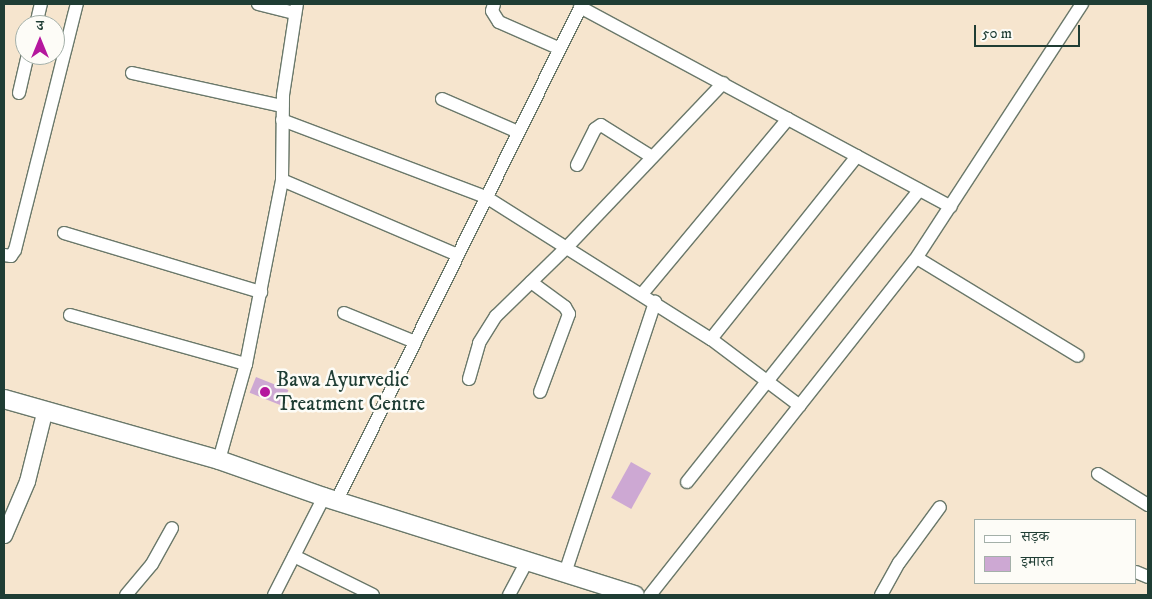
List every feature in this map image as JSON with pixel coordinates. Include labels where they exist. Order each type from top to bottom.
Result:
[{"type":"main road","points":[[4,399],[45,409],[219,460],[331,499],[628,594]]},
{"type":"street","points":[[4,255],[11,256],[15,250],[77,4]]},
{"type":"street","points":[[219,460],[246,364],[282,180],[282,106],[296,8],[258,4]]},
{"type":"street","points":[[494,4],[494,17],[499,22],[558,48]]},
{"type":"street","points":[[650,595],[917,258],[1082,4]]},
{"type":"street","points":[[274,595],[294,556],[331,499],[415,342],[558,48],[581,6],[950,207]]},
{"type":"street","points":[[19,92],[26,65]]},
{"type":"street","points":[[132,73],[282,106]]},
{"type":"street","points":[[469,379],[487,328],[723,83]]},
{"type":"street","points":[[442,99],[518,132]]},
{"type":"street","points":[[642,294],[788,119]]},
{"type":"street","points":[[282,120],[486,197],[568,246],[711,339],[800,406]]},
{"type":"street","points":[[577,165],[594,130],[601,125],[652,157]]},
{"type":"street","points":[[711,339],[857,156]]},
{"type":"street","points":[[282,180],[458,254]]},
{"type":"street","points":[[687,482],[769,382],[919,190]]},
{"type":"street","points":[[64,233],[261,292]]},
{"type":"street","points":[[917,258],[1078,356]]},
{"type":"street","points":[[531,282],[565,307],[569,314],[540,392]]},
{"type":"street","points":[[565,573],[655,302]]},
{"type":"street","points":[[344,313],[415,342]]},
{"type":"street","points":[[70,315],[246,364]]},
{"type":"street","points":[[4,535],[7,520],[27,481],[45,409]]},
{"type":"street","points":[[1098,474],[1148,505]]},
{"type":"street","points":[[881,595],[899,564],[940,507]]},
{"type":"street","points":[[126,595],[152,564],[172,528]]},
{"type":"street","points":[[294,556],[373,595]]},
{"type":"street","points":[[509,595],[527,561]]},
{"type":"building","points":[[256,377],[288,390],[282,406],[250,393]]},
{"type":"building","points":[[631,462],[651,473],[631,509],[611,498]]},
{"type":"place","name":"Bawa Ayurvedic Treatment Centre","points":[[265,392]]}]
